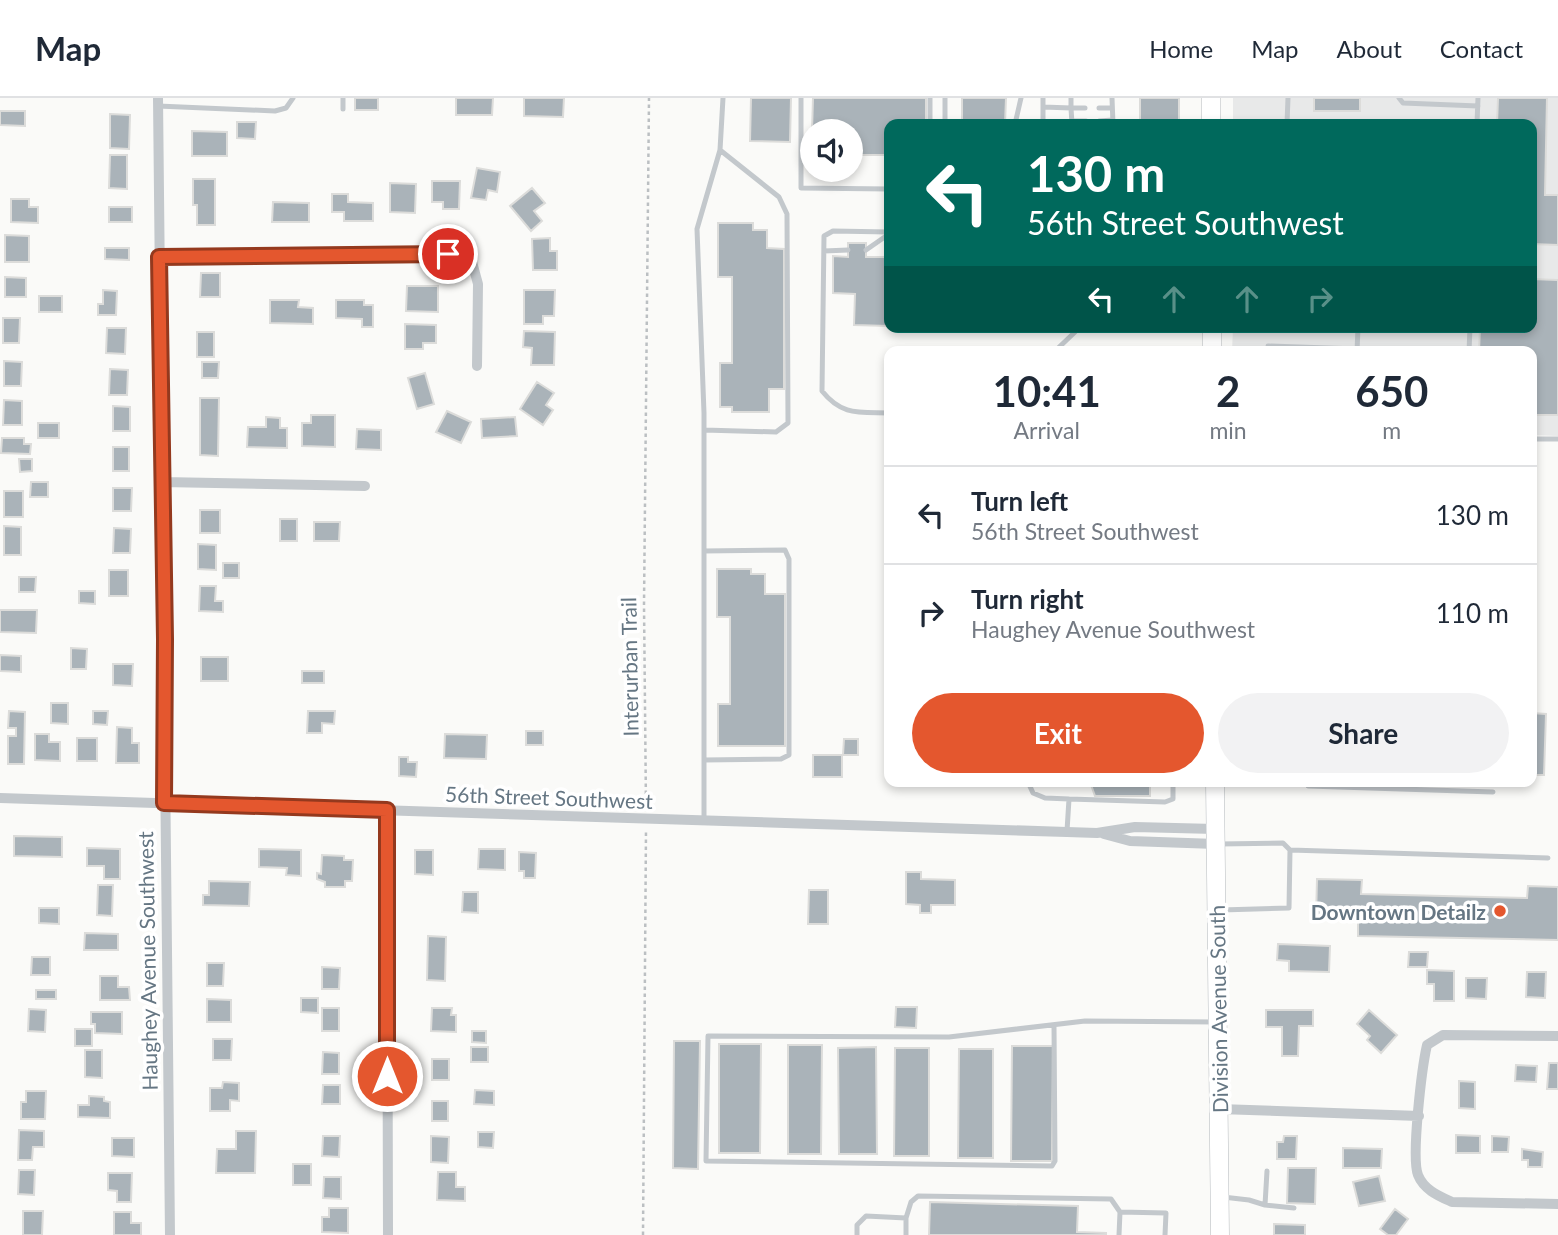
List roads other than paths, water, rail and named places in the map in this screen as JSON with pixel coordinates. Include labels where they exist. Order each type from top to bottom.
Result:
[{"type":"main road","points":[[1211,98],[1211,119]]},
{"type":"main road","name":"Division Avenue South","points":[[1215,787],[1220,1235]]},
{"type":"street","name":"Haughey Avenue Southwest","points":[[158,102],[170,1235]]},
{"type":"street","points":[[159,257],[461,256],[472,262],[478,284],[477,366]]},
{"type":"street","points":[[162,482],[365,486]]},
{"type":"street","name":"56th Street Southwest","points":[[0,799],[1097,833],[1130,827],[1216,836]]},
{"type":"street","points":[[387,810],[388,1235]]},
{"type":"street","points":[[1558,1036],[1443,1035],[1427,1045],[1421,1073],[1418,1175],[1437,1195],[1452,1202],[1558,1204]]},
{"type":"street","points":[[1219,1109],[1419,1116]]},
{"type":"lane","points":[[210,107],[211,98]]},
{"type":"lane","points":[[158,102],[275,111],[286,108],[293,98]]},
{"type":"lane","points":[[343,109],[344,98]]},
{"type":"lane","points":[[704,821],[704,430],[698,229],[720,150],[723,98]]},
{"type":"lane","points":[[801,98],[801,188],[884,189]]},
{"type":"lane","points":[[930,98],[930,119]]},
{"type":"lane","points":[[945,98],[945,119]]},
{"type":"lane","points":[[1016,119],[1021,98]]},
{"type":"lane","points":[[1043,98],[1043,119]]},
{"type":"lane","points":[[1071,98],[1072,119]]},
{"type":"lane","points":[[1112,98],[1113,119]]},
{"type":"lane","points":[[1287,98],[1287,119]]},
{"type":"lane","points":[[1399,98],[1403,103],[1439,101],[1478,106]]},
{"type":"lane","points":[[1477,119],[1478,98]]},
{"type":"lane","points":[[1043,107],[1085,108]]},
{"type":"lane","points":[[1099,108],[1112,108]]},
{"type":"lane","points":[[704,430],[776,432],[788,423],[787,214],[779,197],[720,150]]},
{"type":"lane","points":[[884,233],[833,231],[824,236],[822,391],[834,405],[850,412],[884,413]]},
{"type":"lane","points":[[866,250],[884,237]]},
{"type":"lane","points":[[824,251],[848,250]]},
{"type":"lane","points":[[1060,346],[1074,333]]},
{"type":"lane","points":[[1537,439],[1558,439]]},
{"type":"lane","points":[[704,551],[785,550],[789,559],[789,755],[781,759],[704,760]]},
{"type":"lane","points":[[1029,787],[1032,793],[1045,798],[1165,802],[1173,799],[1173,787]]},
{"type":"lane","points":[[1339,787],[1493,792]]},
{"type":"lane","points":[[1067,832],[1069,799]]},
{"type":"lane","points":[[1216,836],[1283,843],[1290,850],[1548,858]]},
{"type":"lane","points":[[1216,910],[1289,908],[1290,850]]},
{"type":"lane","points":[[1054,1025],[1055,1161],[1052,1166],[706,1161],[708,1036],[949,1037],[1084,1021],[1219,1022]]},
{"type":"lane","points":[[1265,1205],[1267,1171]]},
{"type":"lane","points":[[906,1235],[906,1217],[911,1202],[918,1196],[1111,1199],[1120,1212],[1119,1235]]},
{"type":"lane","points":[[1220,1197],[1294,1208]]},
{"type":"lane","points":[[1120,1212],[1166,1213],[1165,1235]]},
{"type":"lane","points":[[857,1235],[857,1225],[866,1216],[906,1217]]},
{"type":"place","name":"Downtown Detailz","points":[[1500,911]]}]
